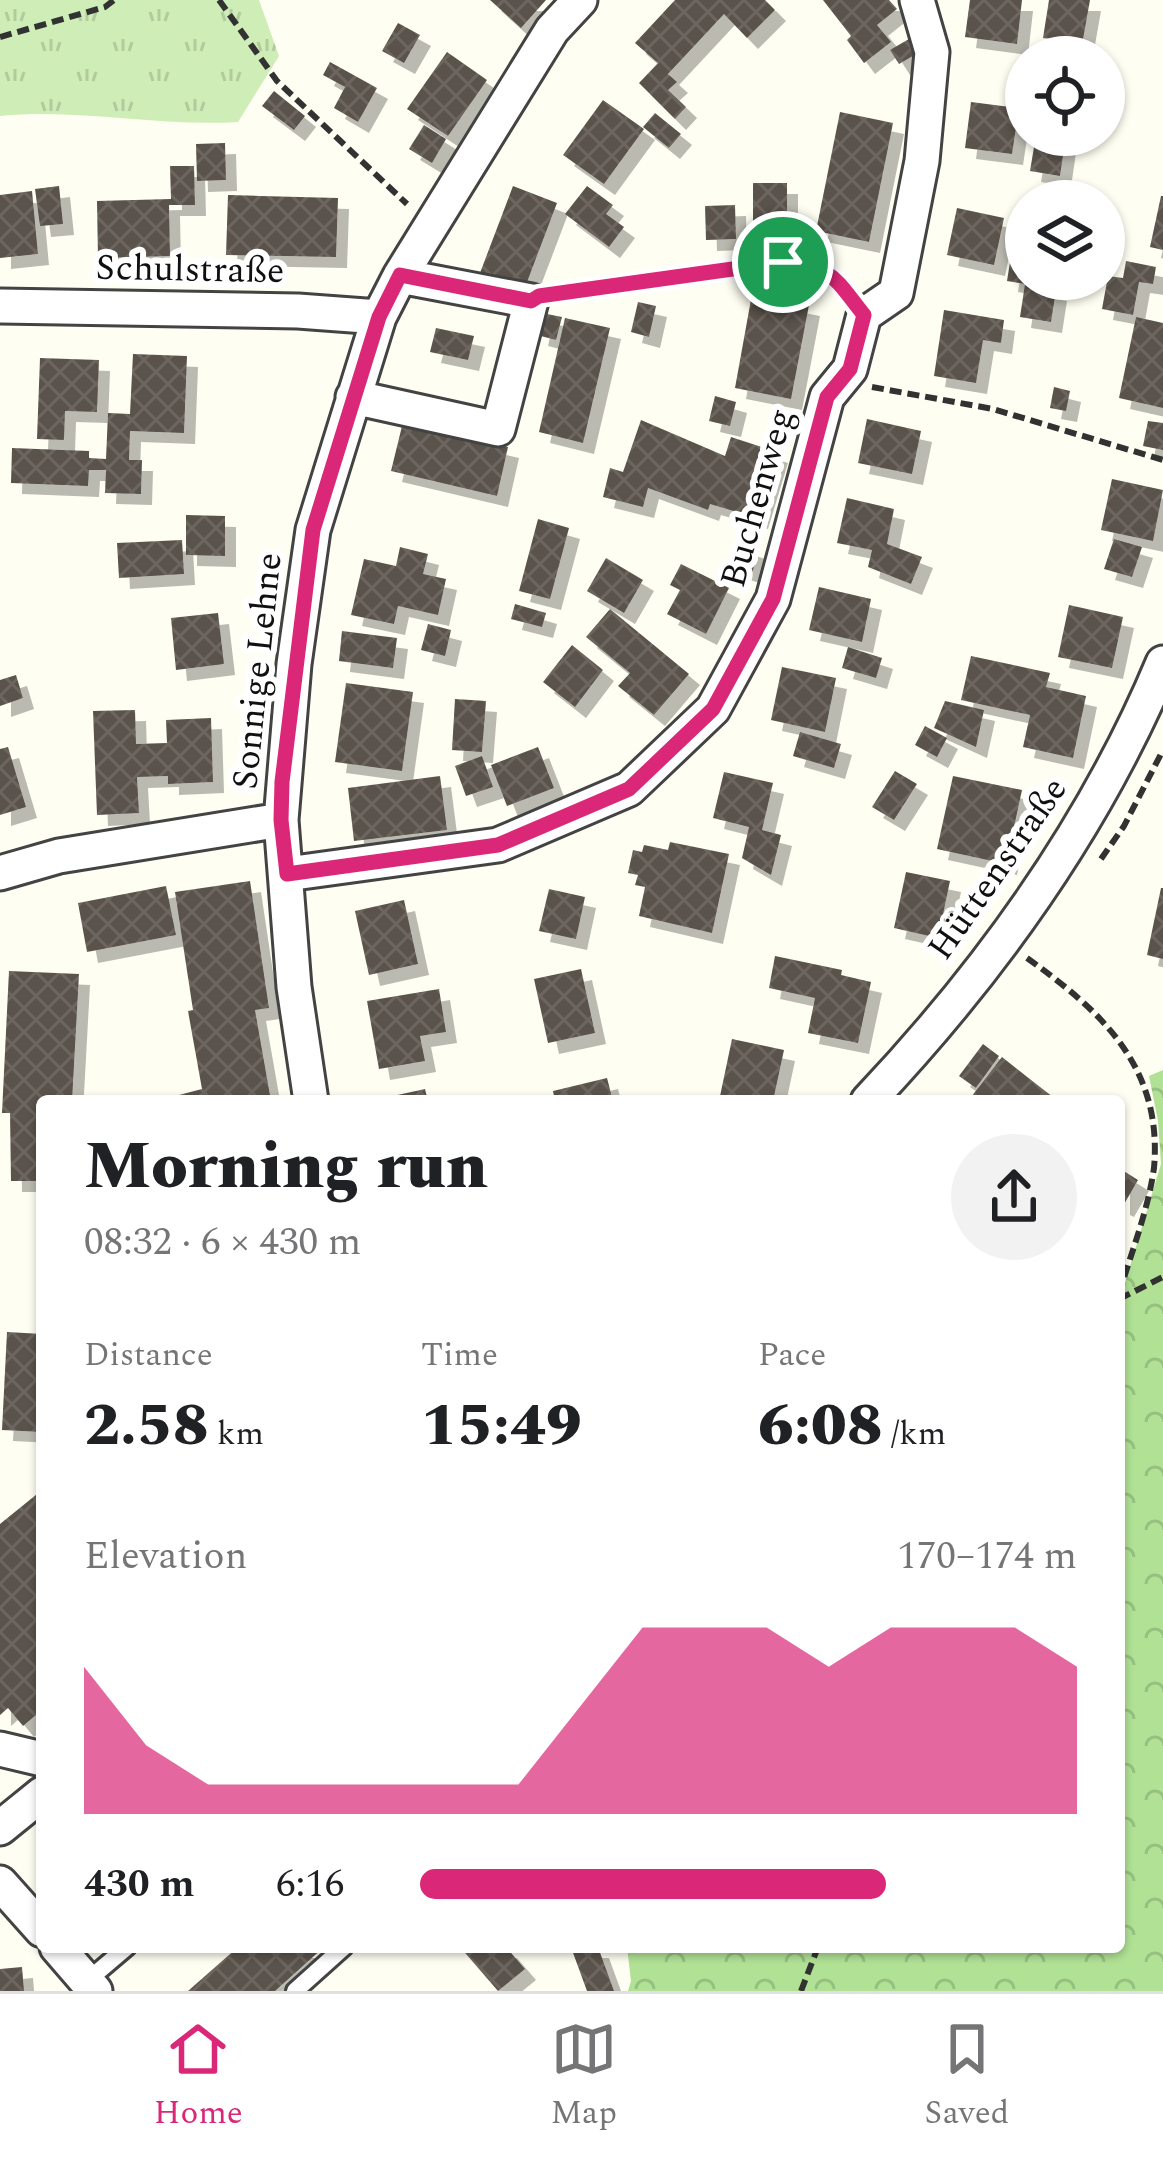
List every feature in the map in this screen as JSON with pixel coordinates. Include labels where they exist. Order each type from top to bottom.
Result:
[{"type":"street","name":"Sonnige Lehne","points":[[310,1095],[294,987],[281,820],[294,664],[313,530],[379,317],[400,275],[552,30],[580,0]]},
{"type":"street","name":"Buchenweg","points":[[287,874],[498,845],[629,789],[713,709],[773,599],[832,387],[850,369],[864,315],[896,293],[922,161],[932,52],[917,0]]},
{"type":"street","points":[[353,397],[498,429],[531,301],[400,275]]},
{"type":"street","name":"Schulstraße","points":[[0,306],[298,311],[379,317]]},
{"type":"street","name":"Hüttenstraße","points":[[873,1095],[1004,939],[1069,847],[1138,724],[1163,663]]},
{"type":"street","points":[[0,873],[59,856],[281,820]]},
{"type":"street","points":[[0,1749],[36,1758]]},
{"type":"street","points":[[0,1828],[36,1800]]},
{"type":"street","points":[[0,1883],[36,1923]]},
{"type":"street","points":[[62,1953],[91,1986]]},
{"type":"lane","points":[[91,1986],[121,1953]]},
{"type":"lane","points":[[295,1991],[337,1953]]},
{"type":"path","points":[[0,37],[105,7],[114,0]]},
{"type":"path","points":[[219,0],[277,82],[430,223]]},
{"type":"path","points":[[531,301],[539,296],[783,262],[820,266],[864,315]]},
{"type":"path","points":[[832,387],[877,387],[993,409],[1163,460]]},
{"type":"path","points":[[1029,959],[1121,1038],[1145,1078],[1154,1120],[1155,1166],[1125,1274]]},
{"type":"path","points":[[1125,1293],[1163,1277]]},
{"type":"path","points":[[801,1991],[816,1953]]},
{"type":"green space","points":[[0,0],[259,0],[279,56],[238,122],[0,116]]},
{"type":"green space","points":[[1163,1070],[1163,1991],[628,1991],[628,1953],[1125,1953],[1125,1283],[1161,1164],[1149,1076]]},
{"type":"building","points":[[490,0],[546,0],[521,28]]},
{"type":"building","points":[[675,0],[765,0],[775,10],[747,38],[724,14],[668,74],[677,82],[668,90],[686,107],[675,119],[639,83],[658,63],[635,43]]},
{"type":"building","points":[[823,0],[889,0],[897,9],[877,25],[891,42],[864,63],[847,40],[851,36]]},
{"type":"building","points":[[970,0],[1022,0],[1018,36],[1005,36],[1005,42],[965,37]]},
{"type":"building","points":[[1049,0],[1090,0],[1084,36],[1043,36]]},
{"type":"building","points":[[398,23],[420,35],[404,63],[382,51]]},
{"type":"building","points":[[909,39],[918,53],[899,64],[890,50]]},
{"type":"building","points":[[447,52],[487,80],[448,136],[407,109]]},
{"type":"building","points":[[330,62],[377,88],[358,122],[334,108],[345,87],[323,75]]},
{"type":"building","points":[[274,91],[305,116],[294,130],[262,106]]},
{"type":"building","points":[[603,100],[644,129],[604,184],[563,155]]},
{"type":"building","points":[[971,102],[1005,106],[1005,153],[965,148]]},
{"type":"building","points":[[840,112],[893,123],[869,242],[816,231]]},
{"type":"building","points":[[655,113],[681,134],[669,148],[643,127]]},
{"type":"building","points":[[424,125],[446,139],[432,163],[409,149]]},
{"type":"building","points":[[225,143],[226,180],[197,181],[196,144]]},
{"type":"building","points":[[1032,156],[1063,156],[1060,176],[1030,171]]},
{"type":"building","points":[[170,166],[194,166],[195,205],[169,205],[170,256],[98,258],[97,201],[171,199]]},
{"type":"building","points":[[753,183],[787,183],[787,245],[753,246]]},
{"type":"building","points":[[59,186],[63,224],[40,226],[35,189]]},
{"type":"building","points":[[513,186],[557,203],[524,290],[480,273]]},
{"type":"building","points":[[587,186],[613,205],[606,214],[624,227],[609,247],[565,214]]},
{"type":"building","points":[[32,191],[38,254],[0,258],[0,195]]},
{"type":"building","points":[[228,195],[338,198],[336,257],[226,255]]},
{"type":"building","points":[[1163,196],[1163,250],[1150,247]]},
{"type":"building","points":[[735,205],[736,239],[706,240],[705,206]]},
{"type":"building","points":[[957,208],[1004,218],[994,265],[947,255]]},
{"type":"building","points":[[1126,261],[1156,267],[1153,284],[1139,282],[1133,315],[1102,309],[1104,300],[1125,300]]},
{"type":"building","points":[[752,294],[809,305],[791,399],[735,388]]},
{"type":"building","points":[[1023,300],[1054,300],[1051,322],[1020,317]]},
{"type":"building","points":[[638,302],[656,306],[649,337],[631,332]]},
{"type":"building","points":[[944,310],[1004,320],[1001,343],[983,340],[976,383],[934,376]]},
{"type":"building","points":[[542,313],[562,317],[556,340],[537,335]]},
{"type":"building","points":[[1136,317],[1163,323],[1163,408],[1119,398]]},
{"type":"building","points":[[565,318],[610,328],[583,443],[539,432]]},
{"type":"building","points":[[436,328],[474,336],[468,360],[430,352]]},
{"type":"building","points":[[133,354],[187,356],[184,433],[130,431],[129,460],[142,460],[141,494],[105,493],[106,470],[89,470],[88,486],[11,483],[12,448],[89,451],[89,458],[106,459],[108,413],[130,414]]},
{"type":"building","points":[[40,358],[99,360],[97,412],[65,411],[64,440],[37,439]]},
{"type":"building","points":[[1054,387],[1070,391],[1066,411],[1050,408]]},
{"type":"building","points":[[715,396],[736,402],[730,426],[709,421]]},
{"type":"building","points":[[867,419],[921,431],[912,474],[858,463]]},
{"type":"building","points":[[641,420],[725,456],[731,437],[777,452],[757,518],[710,504],[708,510],[648,488],[643,507],[603,497],[610,468],[623,472]]},
{"type":"building","points":[[1148,421],[1163,423],[1163,450],[1143,446]]},
{"type":"building","points":[[403,422],[508,447],[497,496],[391,471]]},
{"type":"building","points":[[1112,479],[1163,490],[1153,541],[1101,530]]},
{"type":"building","points":[[847,498],[894,509],[887,544],[922,557],[911,584],[868,567],[872,550],[837,543]]},
{"type":"building","points":[[186,515],[225,516],[225,556],[186,555]]},
{"type":"building","points":[[538,519],[569,528],[550,599],[519,591]]},
{"type":"building","points":[[1114,539],[1142,547],[1132,577],[1104,569]]},
{"type":"building","points":[[182,540],[184,574],[119,578],[117,543]]},
{"type":"building","points":[[739,543],[760,550],[752,573],[732,567]]},
{"type":"building","points":[[400,547],[428,554],[423,574],[446,579],[438,615],[398,606],[394,624],[351,615],[364,559],[396,566]]},
{"type":"building","points":[[606,558],[643,580],[624,613],[587,591]]},
{"type":"building","points":[[681,564],[729,588],[706,634],[667,614],[680,590],[670,585]]},
{"type":"building","points":[[819,587],[871,599],[862,642],[809,630]]},
{"type":"building","points":[[515,604],[546,613],[542,627],[511,619]]},
{"type":"building","points":[[1069,605],[1123,617],[1112,668],[1058,657]]},
{"type":"building","points":[[610,609],[689,674],[654,715],[618,686],[630,673],[586,637]]},
{"type":"building","points":[[218,613],[224,664],[176,670],[171,618]]},
{"type":"building","points":[[428,624],[451,630],[445,656],[421,650]]},
{"type":"building","points":[[342,631],[397,638],[393,668],[339,661]]},
{"type":"building","points":[[572,645],[603,670],[575,707],[543,682]]},
{"type":"building","points":[[848,647],[882,658],[876,678],[842,668]]},
{"type":"building","points":[[971,656],[1050,673],[1046,687],[1086,696],[1073,758],[1023,747],[1030,715],[961,700]]},
{"type":"building","points":[[782,667],[836,678],[825,732],[771,720]]},
{"type":"building","points":[[16,675],[23,698],[0,706],[0,680]]},
{"type":"building","points":[[346,683],[413,692],[402,771],[335,762]]},
{"type":"building","points":[[455,699],[486,701],[482,752],[452,750]]},
{"type":"building","points":[[945,701],[984,710],[976,747],[934,728]]},
{"type":"building","points":[[135,710],[136,744],[167,743],[166,720],[211,718],[213,782],[168,784],[168,776],[137,777],[139,813],[97,815],[93,711]]},
{"type":"building","points":[[925,726],[947,738],[937,757],[915,745]]},
{"type":"building","points":[[800,732],[841,744],[834,768],[793,756]]},
{"type":"building","points":[[8,747],[26,807],[0,815],[0,749]]},
{"type":"building","points":[[538,747],[554,788],[507,806],[491,765]]},
{"type":"building","points":[[482,756],[493,787],[466,796],[455,766]]},
{"type":"building","points":[[895,771],[917,784],[894,820],[872,807]]},
{"type":"building","points":[[724,772],[773,783],[762,830],[781,835],[771,875],[742,858],[749,827],[713,818]]},
{"type":"building","points":[[440,776],[447,830],[354,841],[348,788]]},
{"type":"building","points":[[953,776],[1022,790],[1006,864],[937,849]]},
{"type":"building","points":[[670,842],[729,854],[712,933],[639,916],[645,887],[635,885],[638,875],[628,873],[633,850],[642,852],[644,845],[668,850]]},
{"type":"building","points":[[906,872],[950,881],[938,938],[894,928]]},
{"type":"building","points":[[250,881],[269,1008],[255,1010],[270,1095],[179,1095],[202,1089],[175,892]]},
{"type":"building","points":[[166,886],[176,935],[87,952],[78,903]]},
{"type":"building","points":[[1163,888],[1163,959],[1147,955]]},
{"type":"building","points":[[549,889],[585,897],[576,939],[539,931]]},
{"type":"building","points":[[404,900],[418,964],[369,975],[355,911]]},
{"type":"building","points":[[775,956],[842,970],[841,975],[871,982],[858,1043],[808,1033],[815,998],[769,988]]},
{"type":"building","points":[[581,969],[595,1033],[548,1043],[534,979]]},
{"type":"building","points":[[9,971],[79,974],[72,1095],[36,1095],[36,1181],[11,1181],[10,1113],[2,1113]]},
{"type":"building","points":[[439,989],[446,1032],[420,1036],[425,1061],[379,1069],[367,1001]]},
{"type":"building","points":[[732,1039],[784,1050],[774,1095],[720,1095]]},
{"type":"building","points":[[983,1044],[999,1056],[976,1088],[959,1076]]},
{"type":"building","points":[[1002,1057],[1050,1095],[973,1095]]},
{"type":"building","points":[[607,1078],[611,1095],[554,1095],[553,1091]]},
{"type":"building","points":[[1125,1172],[1138,1180],[1125,1203]]},
{"type":"building","points":[[7,1332],[36,1334],[36,1432],[2,1430]]},
{"type":"building","points":[[36,1495],[36,1715],[23,1726],[8,1708],[0,1715],[0,1524]]},
{"type":"building","points":[[231,1953],[317,1953],[275,1991],[188,1991]]},
{"type":"building","points":[[465,1953],[511,1953],[525,1969],[498,1991]]},
{"type":"building","points":[[573,1953],[600,1953],[614,1991],[587,1991]]},
{"type":"building","points":[[22,1967],[24,1991],[0,1991],[0,1969]]},
{"type":"route","points":[[783,262],[820,266],[864,315],[850,369],[827,397],[773,599],[713,709],[629,789],[498,845],[287,874],[282,782],[313,530],[379,317],[400,275],[531,301],[539,296],[783,262]]}]
